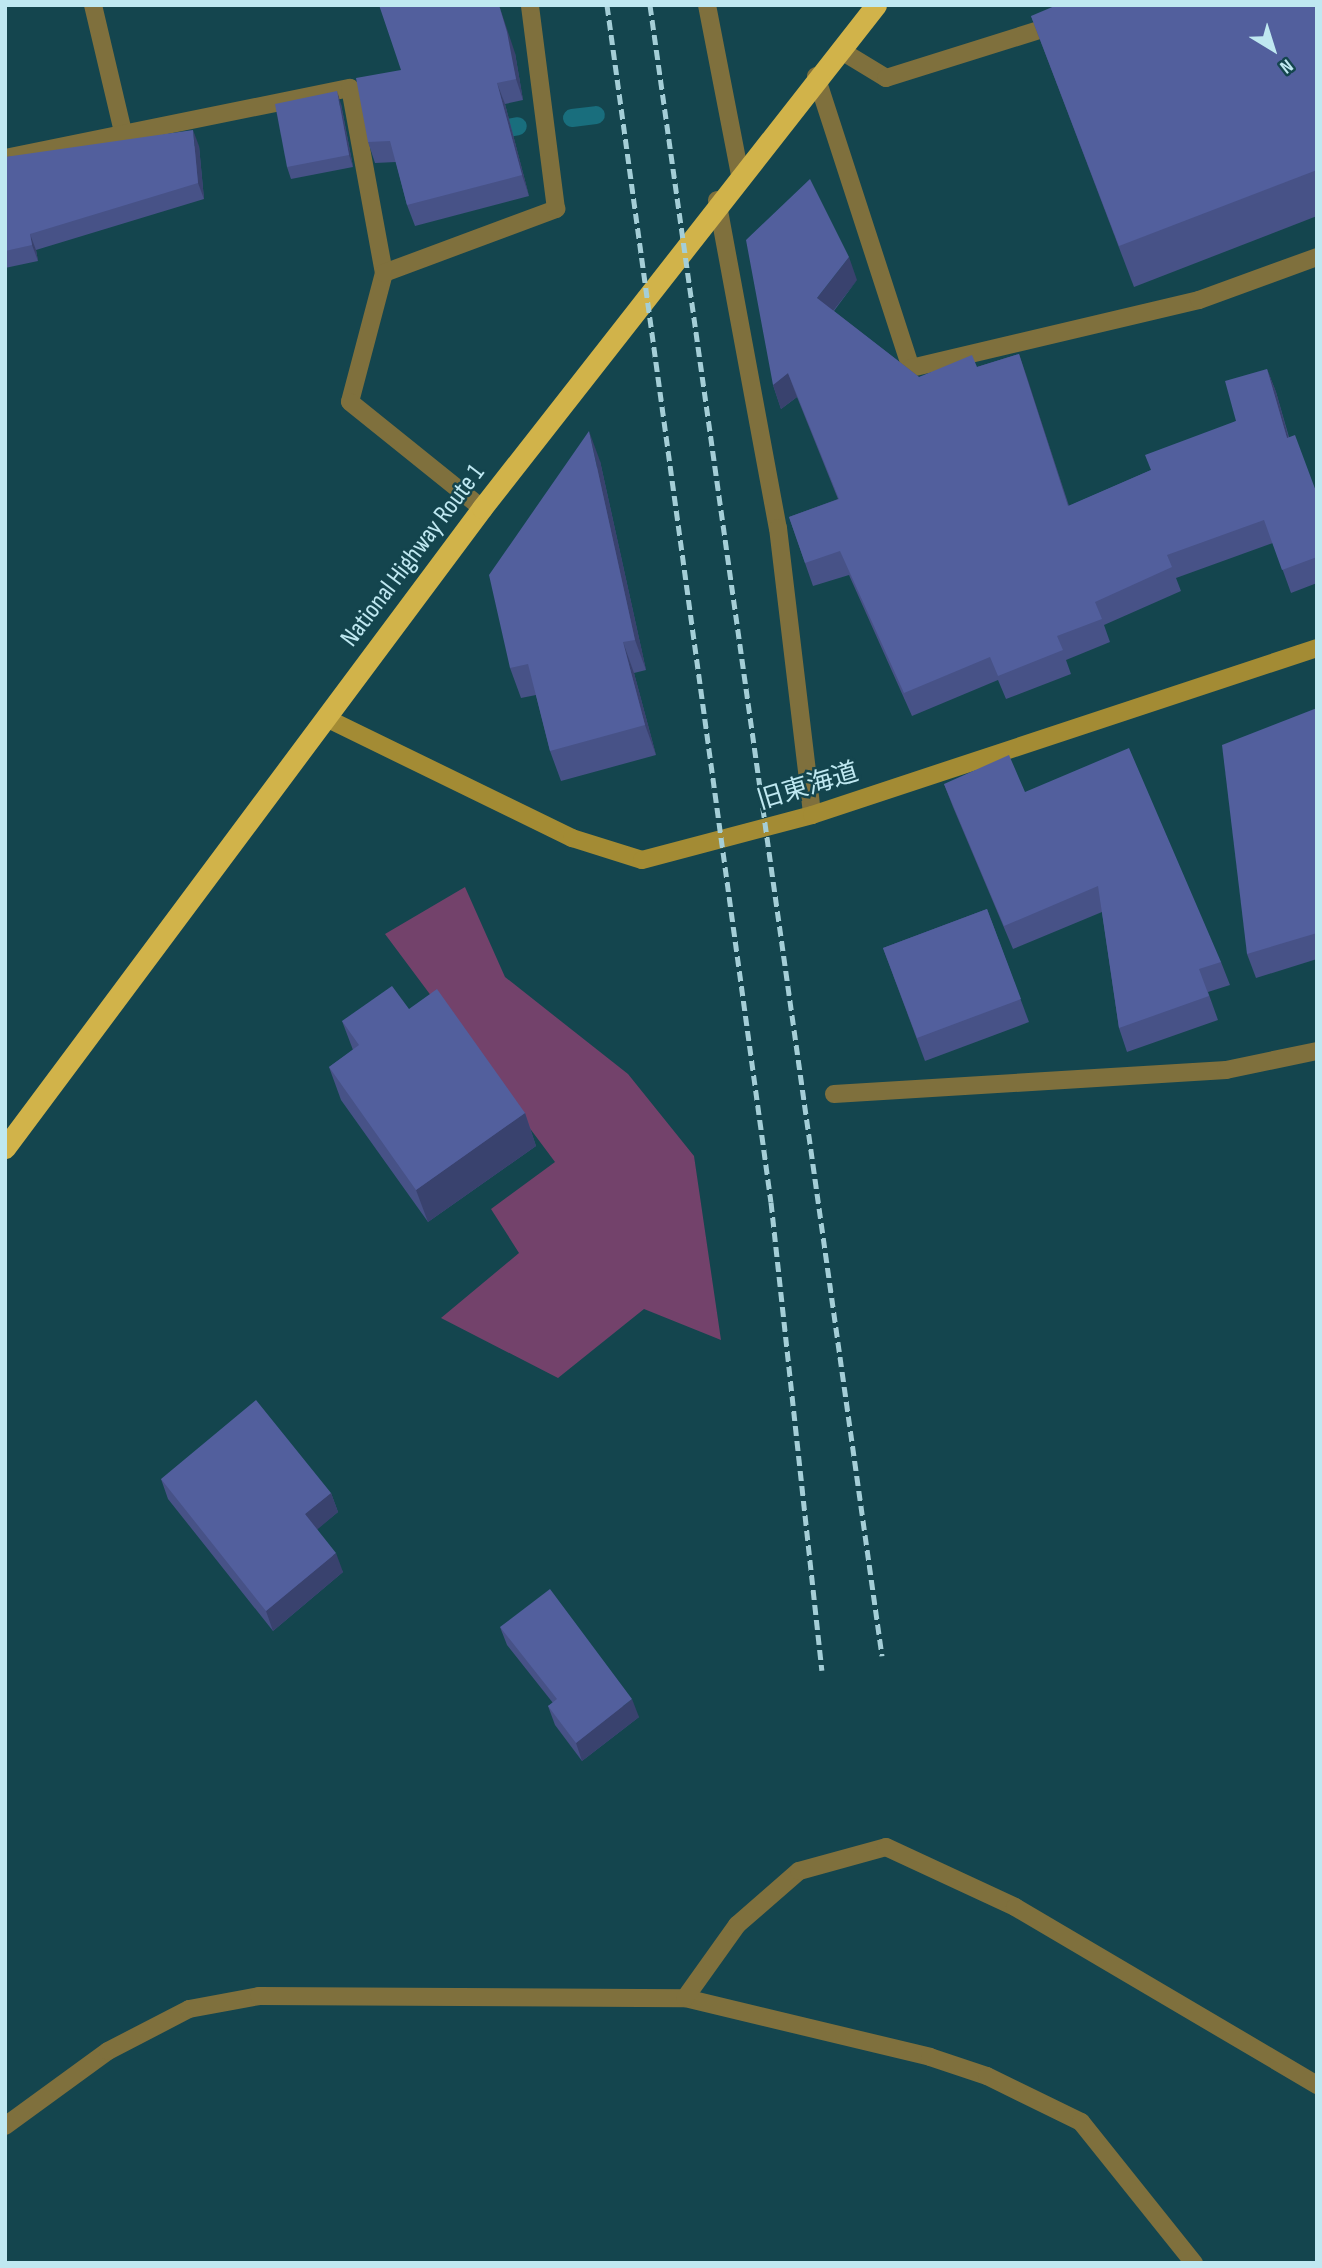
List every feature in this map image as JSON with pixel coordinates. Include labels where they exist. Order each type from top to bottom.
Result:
[{"type":"highway","name":"National Highway Route 1","points":[[5,1148],[482,508],[717,200],[876,5]]},
{"type":"street","points":[[93,5],[123,132]]},
{"type":"street","points":[[384,273],[556,209],[530,5]]},
{"type":"street","points":[[707,5],[740,175]]},
{"type":"street","points":[[840,50],[886,78],[1079,17]]},
{"type":"street","points":[[816,76],[911,368],[1199,300],[1317,257]]},
{"type":"street","points":[[5,158],[350,88],[384,273],[350,402],[482,508]]},
{"type":"street","points":[[717,200],[778,528],[812,815]]},
{"type":"street","name":"旧東海道","points":[[326,718],[572,838],[642,860],[812,815],[1317,648]]},
{"type":"street","points":[[834,1094],[1226,1070],[1317,1051]]},
{"type":"street","points":[[685,1998],[737,1925],[799,1871],[886,1847],[1015,1907],[1317,2085]]},
{"type":"street","points":[[5,2126],[108,2050],[189,2009],[259,1996],[685,1998],[930,2057],[1081,2122],[1194,2263]]},
{"type":"shaded area","points":[[465,887],[505,977],[628,1074],[694,1156],[721,1340],[644,1309],[558,1378],[441,1318],[519,1253],[491,1209],[555,1162],[385,934]]},
{"type":"building","points":[[379,5],[499,5],[516,79],[497,83],[522,175],[407,205],[390,141],[368,142],[356,78],[401,70]]},
{"type":"building","points":[[1057,5],[1317,5],[1317,170],[1119,246],[1031,16]]},
{"type":"building","points":[[337,91],[349,155],[287,167],[275,104]]},
{"type":"building","points":[[193,130],[198,183],[30,234],[32,245],[5,251],[5,157]]},
{"type":"building","points":[[810,179],[849,257],[817,298],[919,377],[972,355],[977,367],[1019,354],[1068,506],[1151,470],[1145,455],[1236,421],[1225,381],[1267,369],[1287,438],[1295,435],[1317,494],[1317,557],[1282,570],[1264,520],[1167,555],[1172,567],[1095,602],[1102,619],[1057,636],[1063,650],[998,676],[990,657],[904,693],[840,551],[805,563],[789,517],[839,499],[788,373],[773,385],[746,240]]},
{"type":"building","points":[[589,431],[635,640],[623,642],[645,725],[550,751],[528,664],[510,668],[489,575]]},
{"type":"building","points":[[1317,708],[1317,933],[1247,954],[1222,745]]},
{"type":"building","points":[[1129,748],[1221,962],[1199,969],[1209,996],[1119,1028],[1098,886],[1004,926],[944,784],[1009,755],[1025,792]]},
{"type":"building","points":[[987,909],[1021,999],[917,1038],[883,948]]},
{"type":"building","points":[[392,986],[409,1009],[437,989],[525,1113],[416,1190],[329,1067],[359,1045],[342,1021]]},
{"type":"building","points":[[256,1400],[331,1493],[305,1514],[336,1553],[266,1611],[161,1479]]},
{"type":"building","points":[[550,1589],[632,1699],[576,1743],[548,1706],[557,1699],[500,1627]]},
{"type":"waterway","points":[[572,118],[596,115]]},
{"type":"waterway","points":[[492,124],[494,130],[518,126]]},
{"type":"railway","points":[[607,5],[771,1202],[822,1670]]},
{"type":"railway","points":[[650,5],[882,1656]]}]
